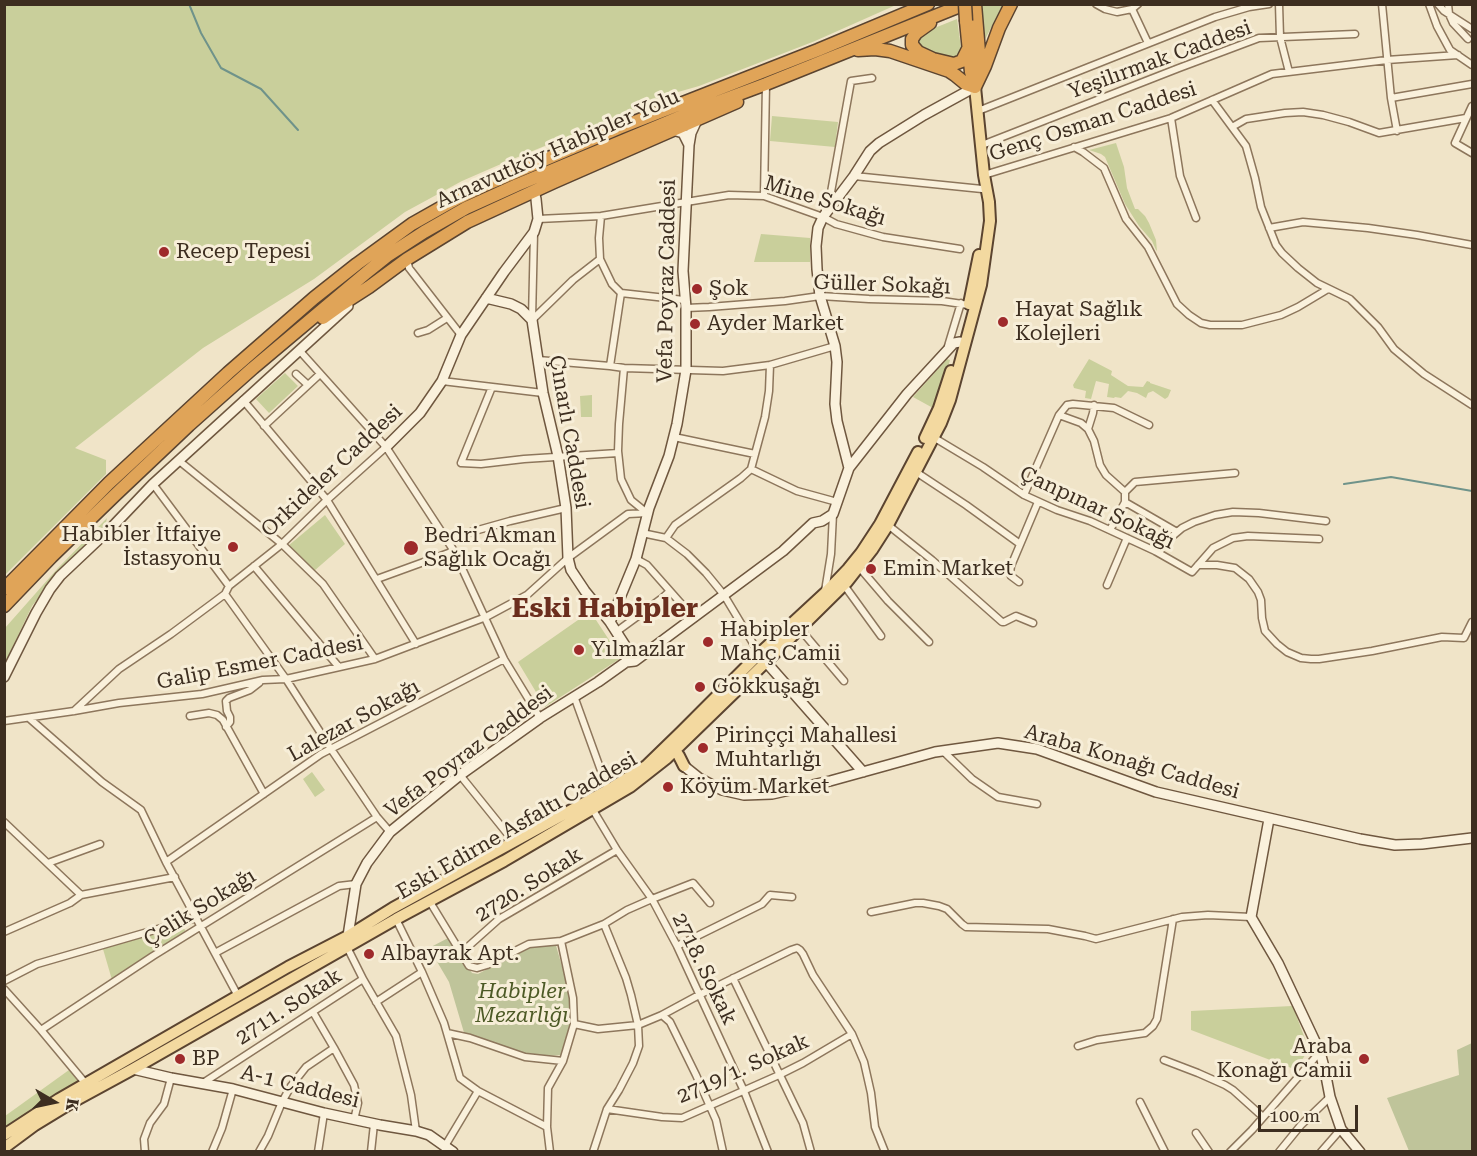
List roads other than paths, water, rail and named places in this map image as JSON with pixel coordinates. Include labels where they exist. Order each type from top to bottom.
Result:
[{"type":"highway","name":"Arnavutköy Habipler Yolu","points":[[4,589],[109,483],[228,373],[314,298],[412,224],[458,198],[525,168],[928,4]]},
{"type":"highway","points":[[975,87],[1011,4]]},
{"type":"highway","name":"Arnavutköy Habipler Yolu","points":[[4,606],[123,487],[253,368],[394,251],[438,223],[491,195],[668,127],[766,84],[962,6]]},
{"type":"highway","points":[[969,49],[962,62],[954,64],[923,55],[914,49],[912,39],[923,27],[962,6],[972,14],[980,64],[975,87]]},
{"type":"highway","points":[[972,14],[969,49],[975,87]]},
{"type":"highway","points":[[848,51],[868,49],[890,51],[949,71],[966,84],[975,87]]},
{"type":"highway","points":[[253,368],[407,259],[467,222],[582,170],[668,127],[697,120],[740,102],[766,84]]},
{"type":"main road","name":"Eski Edirne Asfaltı Caddesi","points":[[968,305],[983,275],[990,221],[975,87]]},
{"type":"main road","points":[[849,468],[835,404],[837,362],[835,346],[820,296],[816,246],[818,228],[823,217],[870,151],[924,115],[975,87]]},
{"type":"main road","name":"Vefa Poyraz Caddesi","points":[[610,622],[636,560],[648,513],[669,456],[686,370],[683,271],[689,145],[697,120]]},
{"type":"main road","points":[[668,127],[683,133],[689,145]]},
{"type":"main road","name":"Eski Edirne Asfaltı Caddesi","points":[[4,1149],[52,1113],[288,967],[430,902],[630,787],[828,596],[844,585],[888,525],[916,472],[962,343],[978,262],[983,210],[981,183],[984,175]]},
{"type":"main road","name":"Çınarlı Caddesi","points":[[534,191],[538,219],[534,232]]},
{"type":"main road","name":"Orkideler Caddesi","points":[[386,447],[420,413],[442,381],[461,335],[534,232]]},
{"type":"main road","points":[[4,677],[36,612],[60,576],[178,460],[369,287]]},
{"type":"main road","points":[[486,298],[511,304],[521,309],[532,320]]},
{"type":"main road","name":"Çınarlı Caddesi","points":[[532,320],[543,393],[558,456],[566,508],[568,558],[571,570],[610,622],[635,661]]},
{"type":"main road","points":[[833,514],[849,468],[907,394],[954,343],[962,343]]},
{"type":"main road","name":"Eski Edirne Asfaltı Caddesi","points":[[4,1135],[34,1114],[86,1084],[131,1064],[347,941],[393,908],[608,790],[669,751],[688,726],[763,658],[800,629],[828,596],[880,524],[930,436]]},
{"type":"main road","name":"Vefa Poyraz Caddesi","points":[[347,941],[356,884],[367,862],[390,832],[460,775],[540,718],[626,662],[635,661],[783,551],[813,523],[822,521],[833,514]]},
{"type":"main road","points":[[763,658],[863,772]]},
{"type":"main road","name":"Araba Konağı Caddesi","points":[[684,766],[699,778],[722,790],[744,795],[786,792],[943,751],[998,743],[1037,749],[1156,792],[1387,844],[1422,844],[1473,838]]},
{"type":"main road","points":[[669,751],[674,764],[684,766]]},
{"type":"main road","points":[[1269,819],[1251,917],[1278,963],[1320,1052],[1330,1097],[1341,1129],[1360,1152]]},
{"type":"main road","name":"A-1 Caddesi","points":[[131,1064],[171,1078],[233,1089],[354,1120],[416,1131],[429,1136],[449,1149]]},
{"type":"street","points":[[1096,4],[1118,12],[1135,7],[1148,43]]},
{"type":"street","points":[[978,111],[1215,17],[1269,4]]},
{"type":"street","points":[[1280,4],[1280,38],[1289,72]]},
{"type":"street","points":[[1382,4],[1390,98],[1397,131]]},
{"type":"street","points":[[1429,4],[1437,26],[1450,50],[1473,64]]},
{"type":"street","points":[[1438,4],[1444,12],[1473,29]]},
{"type":"street","points":[[1448,4],[1453,23],[1468,39]]},
{"type":"street","name":"Yeşilırmak Caddesi","points":[[982,145],[1259,38],[1355,34]]},
{"type":"street","name":"Genç Osman Caddesi","points":[[984,175],[1171,118],[1272,74],[1387,60],[1458,55]]},
{"type":"street","points":[[823,217],[831,192],[851,81],[872,78]]},
{"type":"street","points":[[764,196],[766,84]]},
{"type":"street","points":[[1390,98],[1473,84]]},
{"type":"street","points":[[1212,100],[1246,146],[1261,207],[1276,245],[1282,254],[1317,283],[1350,299],[1378,327],[1394,349],[1424,374],[1473,405]]},
{"type":"street","points":[[1473,106],[1455,143],[1473,153]]},
{"type":"street","points":[[1232,127],[1246,119],[1303,112],[1323,114],[1379,133],[1466,118]]},
{"type":"street","points":[[1171,118],[1180,176],[1196,218]]},
{"type":"street","points":[[1074,147],[1104,168],[1126,219],[1148,248],[1178,304],[1201,323],[1242,324],[1281,315],[1328,289]]},
{"type":"street","points":[[854,176],[982,189]]},
{"type":"street","name":"Mine Sokağı","points":[[538,219],[601,216],[729,195],[764,196],[823,217],[836,224],[883,237],[960,249]]},
{"type":"street","points":[[601,216],[600,259],[612,284],[621,293],[610,366]]},
{"type":"street","points":[[1269,228],[1303,222],[1417,235],[1473,245]]},
{"type":"street","name":"Çınarlı Caddesi","points":[[532,320],[534,232]]},
{"type":"street","points":[[407,259],[409,268],[461,335]]},
{"type":"street","points":[[532,320],[573,280],[600,259]]},
{"type":"street","name":"Güller Sokağı","points":[[621,293],[709,308],[820,296],[942,301],[968,305]]},
{"type":"street","points":[[947,351],[968,305]]},
{"type":"street","points":[[418,333],[428,330],[447,318]]},
{"type":"street","points":[[538,360],[624,368],[723,371],[770,365],[835,346]]},
{"type":"street","points":[[299,350],[386,447],[454,551],[504,659],[540,718]]},
{"type":"street","points":[[666,538],[675,525],[751,469],[765,417],[770,365]]},
{"type":"street","points":[[624,368],[618,424],[621,479],[631,500],[648,513]]},
{"type":"street","points":[[296,374],[308,386]]},
{"type":"street","points":[[264,426],[320,374]]},
{"type":"street","points":[[442,381],[543,393]]},
{"type":"street","points":[[492,387],[461,463],[481,464],[508,460],[618,453]]},
{"type":"street","points":[[243,400],[327,500],[416,644]]},
{"type":"street","points":[[1024,495],[1059,415],[1067,405],[1094,405],[1119,410],[1149,425]]},
{"type":"street","points":[[1088,429],[1094,405]]},
{"type":"street","points":[[1059,415],[1082,423],[1088,429],[1094,441],[1100,465],[1106,475],[1125,492]]},
{"type":"street","name":"Çanpınar Sokağı","points":[[930,436],[1038,502],[1110,530],[1155,551],[1192,573],[1198,565]]},
{"type":"street","points":[[674,437],[755,454]]},
{"type":"street","name":"Orkideler Caddesi","points":[[74,711],[119,669],[225,594],[229,586],[282,544],[386,447]]},
{"type":"street","points":[[178,460],[282,544],[323,584],[375,659]]},
{"type":"street","points":[[751,469],[797,491],[837,502]]},
{"type":"street","points":[[916,472],[1020,544]]},
{"type":"street","points":[[1110,530],[1125,502],[1125,492],[1135,482],[1234,473]]},
{"type":"street","points":[[153,484],[229,586]]},
{"type":"street","points":[[1019,582],[1013,579],[1010,573],[1015,555],[1038,502]]},
{"type":"street","points":[[1125,502],[1177,532]]},
{"type":"street","points":[[446,540],[510,521],[566,508]]},
{"type":"street","points":[[1155,551],[1182,528],[1215,515],[1233,512],[1258,513],[1326,521]]},
{"type":"street","name":"Galip Esmer Caddesi","points":[[4,721],[118,703],[202,694],[262,680],[286,679],[375,659],[486,617],[527,595],[568,558],[628,514],[648,513]]},
{"type":"street","points":[[828,596],[833,514]]},
{"type":"street","points":[[888,525],[932,560],[999,621],[1004,622],[1016,616],[1033,623]]},
{"type":"street","points":[[642,533],[666,538],[699,566],[724,595],[763,658]]},
{"type":"street","points":[[1198,565],[1213,548],[1233,538],[1248,536],[1319,539]]},
{"type":"street","points":[[1107,585],[1126,538]]},
{"type":"street","points":[[377,579],[454,551]]},
{"type":"street","points":[[636,560],[647,565],[693,617]]},
{"type":"street","points":[[1198,565],[1235,568],[1249,579],[1261,600],[1265,631],[1287,652],[1300,658],[1318,659],[1442,637],[1464,638],[1473,622]]},
{"type":"street","points":[[255,566],[338,666]]},
{"type":"street","points":[[859,567],[888,601],[929,642]]},
{"type":"street","points":[[844,585],[881,636]]},
{"type":"street","points":[[616,632],[670,591]]},
{"type":"street","points":[[225,594],[390,832]]},
{"type":"street","points":[[800,629],[844,681]]},
{"type":"street","name":"Lalezar Sokağı","points":[[166,862],[321,754],[504,659]]},
{"type":"street","points":[[226,727],[230,722],[230,717],[226,701],[250,690],[262,680]]},
{"type":"street","points":[[574,696],[608,790]]},
{"type":"street","points":[[190,716],[209,713],[223,720],[264,794]]},
{"type":"street","points":[[29,718],[102,782],[141,810],[238,997]]},
{"type":"street","points":[[943,751],[972,779],[998,797],[1037,804]]},
{"type":"street","points":[[460,775],[514,842]]},
{"type":"street","name":"2718. Sokak","points":[[592,810],[617,850],[652,898],[677,946],[744,1091],[768,1152]]},
{"type":"street","name":"Çelik Sokağı","points":[[42,1030],[153,956],[378,817]]},
{"type":"street","points":[[4,822],[81,895]]},
{"type":"street","points":[[48,863],[100,844]]},
{"type":"street","name":"2720. Sokak","points":[[462,952],[499,919],[617,850]]},
{"type":"street","points":[[4,932],[70,903],[81,895],[175,877]]},
{"type":"street","points":[[430,902],[469,966],[477,968],[529,944],[561,940],[604,924],[652,898],[693,883],[710,903]]},
{"type":"street","points":[[215,953],[339,886],[356,884]]},
{"type":"street","points":[[677,946],[762,904],[770,895],[792,897]]},
{"type":"street","points":[[871,912],[923,903],[947,909],[966,927],[1048,929],[1096,939],[1182,917],[1208,915],[1251,917]]},
{"type":"street","points":[[4,981],[37,964],[196,918]]},
{"type":"street","points":[[396,919],[444,1023],[460,1078],[478,1091],[548,1127]]},
{"type":"street","points":[[1078,1046],[1097,1040],[1145,1033],[1153,1026],[1157,1018],[1173,920]]},
{"type":"street","points":[[593,1152],[607,1109],[633,1063],[639,1046],[638,1025],[626,978],[604,924]]},
{"type":"street","points":[[550,1152],[549,1088],[563,1061],[574,1024],[573,998],[561,940]]},
{"type":"street","points":[[347,941],[363,979],[396,1036],[411,1095],[416,1131]]},
{"type":"street","points":[[574,1024],[598,1029],[638,1025],[794,948],[800,950],[813,975],[852,1034],[864,1062],[875,1127],[885,1152]]},
{"type":"street","points":[[376,1002],[422,972]]},
{"type":"street","points":[[733,978],[803,1123],[811,1152]]},
{"type":"street","name":"2711. Sokak","points":[[203,1083],[363,979]]},
{"type":"street","points":[[4,989],[42,1030],[86,1084]]},
{"type":"street","points":[[313,1012],[354,1085],[358,1103],[354,1120]]},
{"type":"street","points":[[662,1015],[670,1022],[710,1106],[716,1120],[723,1152]]},
{"type":"street","points":[[447,1033],[470,1038],[525,1057],[563,1061]]},
{"type":"street","name":"2719/1. Sokak","points":[[607,1109],[682,1118],[803,1063],[852,1034]]},
{"type":"street","points":[[259,1152],[291,1086],[306,1067],[334,1048]]},
{"type":"street","points":[[1230,1152],[1320,1052]]},
{"type":"street","points":[[1164,1060],[1225,1085],[1263,1117]]},
{"type":"street","points":[[145,1152],[144,1139],[150,1123],[164,1104],[171,1078]]},
{"type":"street","points":[[212,1152],[222,1128],[233,1089]]},
{"type":"street","points":[[449,1149],[478,1091]]},
{"type":"street","points":[[1279,1152],[1301,1125],[1330,1097]]},
{"type":"street","points":[[1140,1102],[1165,1152]]},
{"type":"street","points":[[318,1152],[324,1113]]},
{"type":"street","points":[[372,1152],[374,1124]]},
{"type":"street","points":[[1321,1152],[1341,1129]]},
{"type":"street","points":[[1196,1133],[1209,1152]]},
{"type":"waterway","points":[[189,4],[201,33],[221,68],[261,89],[298,130]]},
{"type":"waterway","points":[[1344,484],[1391,477],[1472,491]]},
{"type":"place","name":"Recep Tepesi","points":[[164,252]]},
{"type":"place","name":"Şok","points":[[697,289]]},
{"type":"place","name":"Hayat Sağlık Kolejleri","points":[[1003,322]]},
{"type":"place","name":"Ayder Market","points":[[695,324]]},
{"type":"place","name":"Habibler İtfaiye İstasyonu","points":[[233,547]]},
{"type":"place","name":"Bedri Akman Sağlık Ocağı","points":[[411,548]]},
{"type":"place","name":"Emin Market","points":[[871,569]]},
{"type":"place","name":"Habipler Mahç Camii","points":[[708,642]]},
{"type":"place","name":"Yılmazlar","points":[[579,650]]},
{"type":"place","name":"Gökkuşağı","points":[[700,687]]},
{"type":"place","name":"Pirinççi Mahallesi Muhtarlığı","points":[[703,748]]},
{"type":"place","name":"Köyüm Market","points":[[668,787]]},
{"type":"place","name":"Albayrak Apt.","points":[[369,954]]},
{"type":"place","name":"BP","points":[[180,1059]]},
{"type":"place","name":"Araba Konağı Camii","points":[[1364,1059]]},
{"type":"district","name":"Eski Habipler","points":[[605,609]]},
{"type":"park label","name":"Habipler Mezarlığı","points":[[522,1004]]}]
